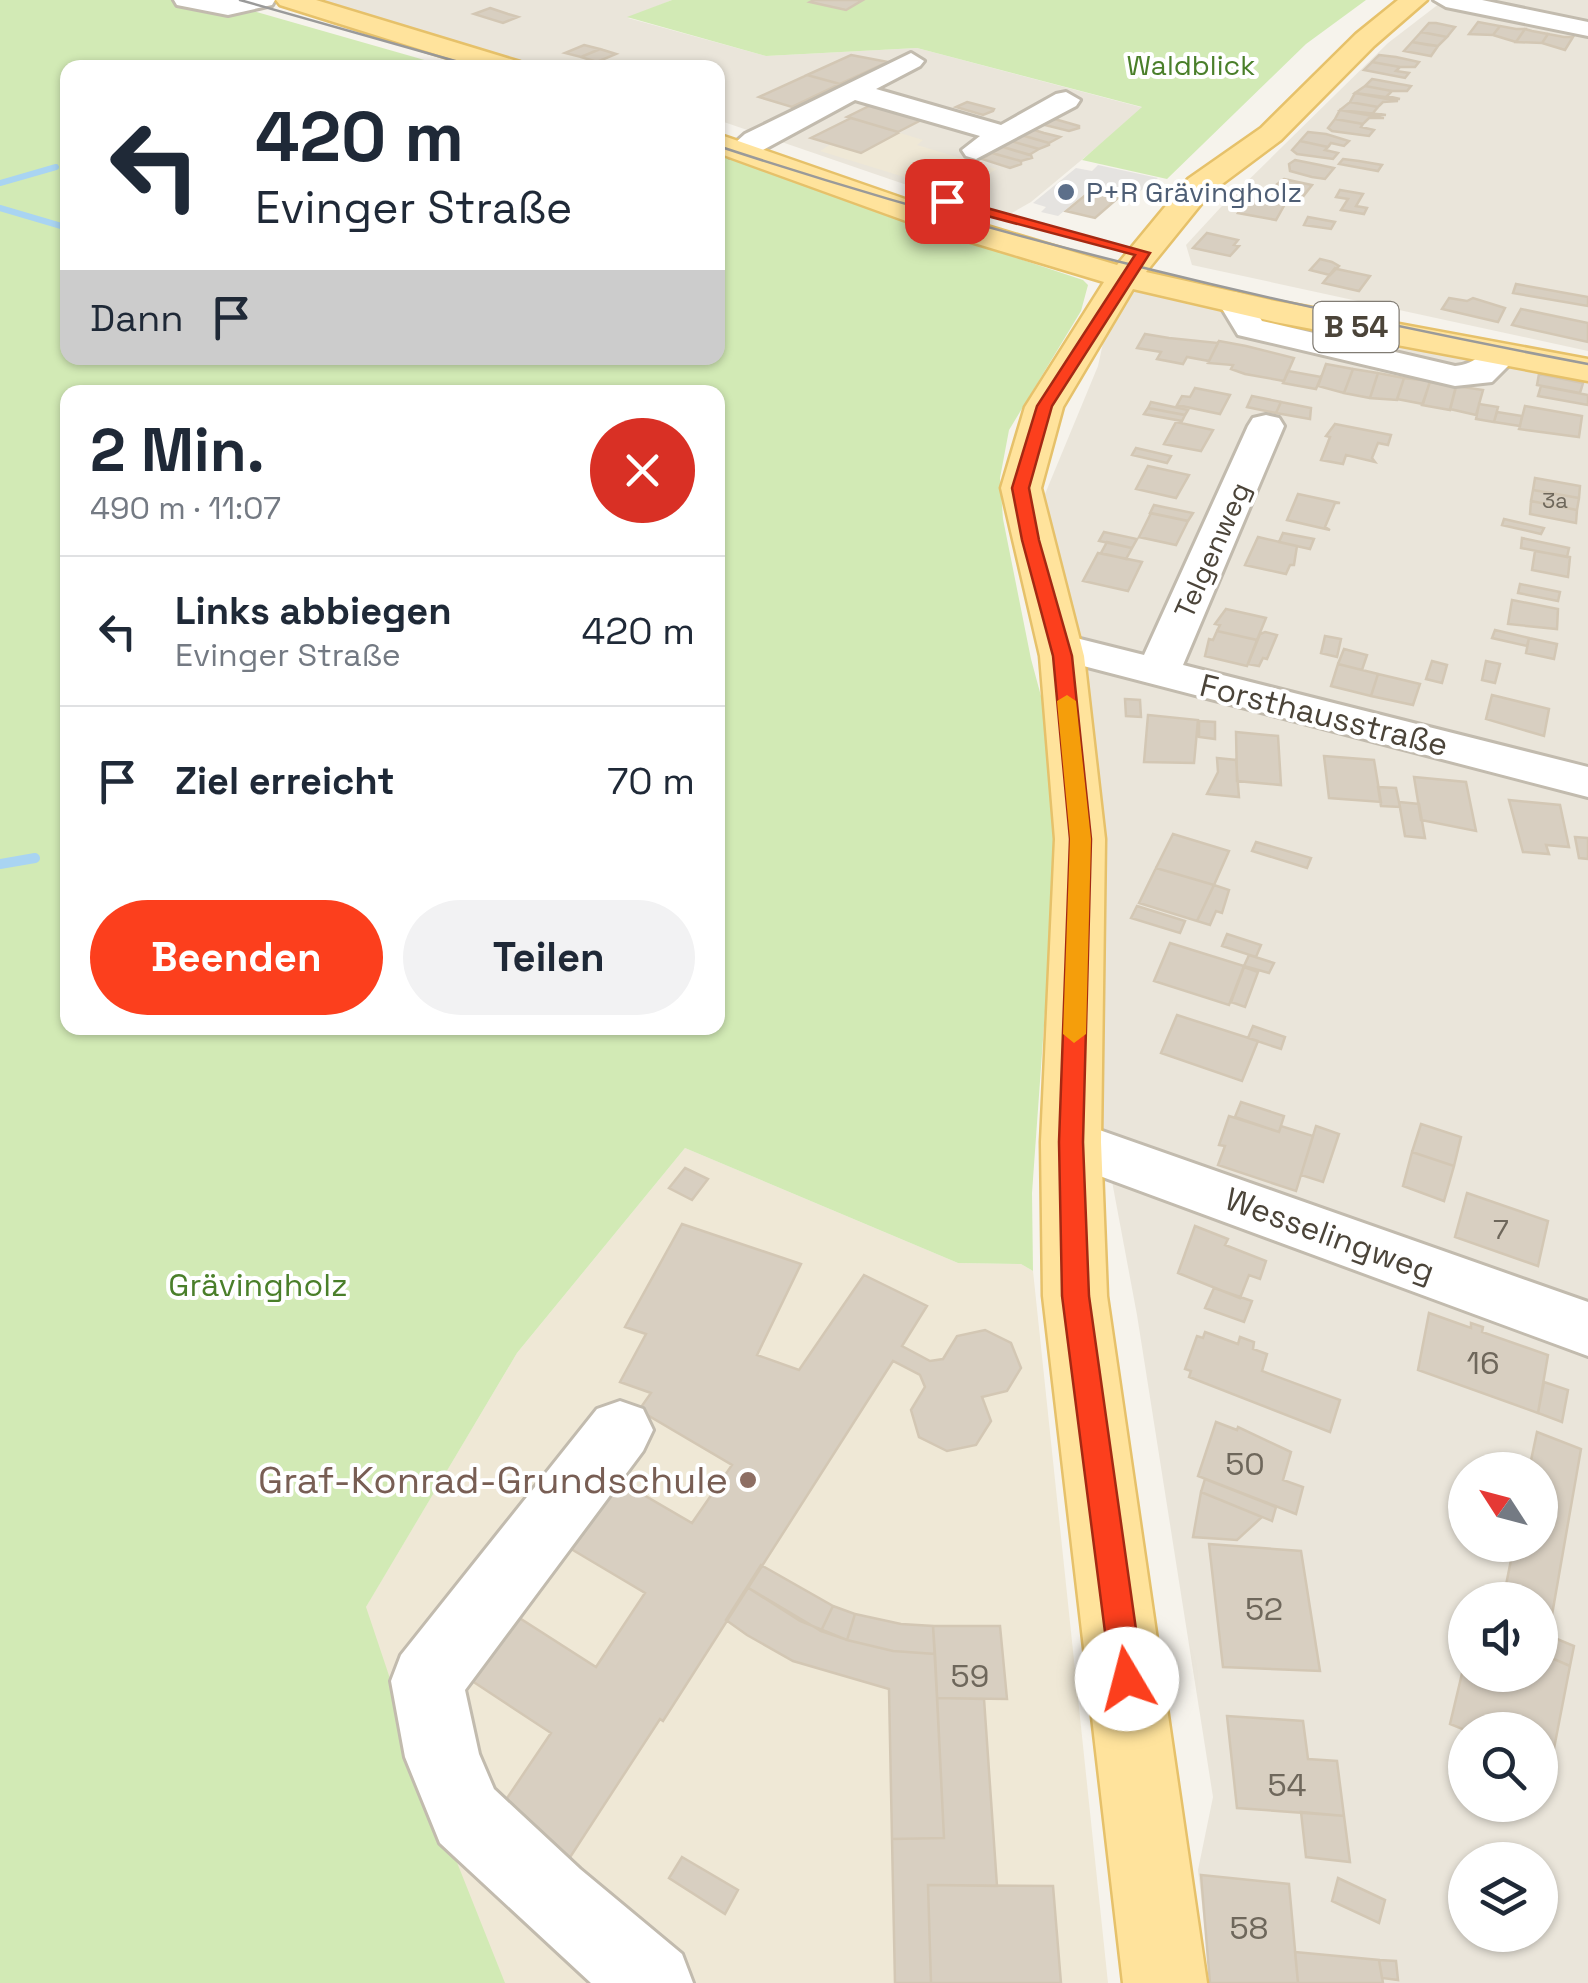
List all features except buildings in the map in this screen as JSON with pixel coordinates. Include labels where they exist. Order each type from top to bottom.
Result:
[{"type":"main road","points":[[289,0],[484,60]]},
{"type":"main road","points":[[1165,1983],[1075,1296],[1071,1142],[1080,839],[1060,647],[1030,540],[1021,488],[1044,406],[1134,265],[1198,186],[1271,134],[1365,40],[1412,2]]},
{"type":"main road","name":"B 54","points":[[732,141],[994,240],[1588,351]]},
{"type":"main road","name":"B 54","points":[[1134,265],[1234,302],[1588,370]]},
{"type":"street","points":[[186,0],[218,4],[263,0]]},
{"type":"street","points":[[1446,0],[1516,17]]},
{"type":"street","points":[[1483,0],[1568,14],[1583,28]]},
{"type":"street","points":[[1412,2],[1583,28]]},
{"type":"street","points":[[732,141],[854,91],[911,61]]},
{"type":"street","points":[[854,91],[1004,134]]},
{"type":"street","points":[[976,150],[1066,100]]},
{"type":"street","name":"Telgenweg","points":[[1158,674],[1266,426]]},
{"type":"street","name":"Forsthausstraße","points":[[1060,647],[1158,674],[1587,771]]},
{"type":"street","name":"Wesselingweg","points":[[1071,1142],[1588,1330]]},
{"type":"street","points":[[620,1430],[428,1681],[442,1758],[468,1816],[552,1897],[654,1983]]},
{"type":"shaded area","points":[[289,0],[672,0],[628,18],[766,56],[917,48],[1144,108],[1031,202],[1003,218],[725,122],[725,60],[516,60]]},
{"type":"shaded area","points":[[1444,0],[1588,0],[1588,351],[1192,265],[1186,245],[1222,206],[1388,43]]},
{"type":"shaded area","points":[[851,118],[923,140],[917,145],[997,169],[956,193],[820,151],[831,144],[811,138]]},
{"type":"shaded area","name":"P+R Grävingholz","points":[[1098,165],[1158,178],[1135,195],[1094,186],[1058,216],[1041,212],[1046,207],[1033,203],[1076,168],[1092,171]]},
{"type":"shaded area","points":[[1125,277],[1588,370],[1588,1983],[1211,1983],[1198,1870],[1213,1797],[1137,1315],[1097,1101],[1045,494],[1098,366],[1114,293]]},
{"type":"shaded area","name":"Graf-Konrad-Grundschule","points":[[685,1148],[958,1263],[1021,1264],[1033,1271],[1108,1983],[176,1983],[271,1766],[517,1353]]},
{"type":"green space","name":"Grävingholz","points":[[0,0],[215,0],[425,60],[60,60],[60,365],[725,365],[725,155],[891,216],[1083,280],[1088,285],[1081,311],[1009,430],[1000,478],[1003,519],[1031,659],[1062,774],[1032,1193],[1033,1271],[1021,1264],[958,1263],[685,1148],[517,1353],[366,1607],[423,1777],[505,1983],[0,1983]]},
{"type":"green space","name":"Waldblick","points":[[672,0],[1366,0],[1306,44],[1167,179],[1082,160],[1142,107],[917,48],[766,56],[627,17]]},
{"type":"waterway","points":[[0,183],[56,167]]},
{"type":"waterway","points":[[0,208],[60,226]]},
{"type":"waterway","points":[[0,864],[35,858]]},
{"type":"tram line","points":[[240,0],[452,60]]},
{"type":"tram line","points":[[725,148],[1041,242],[1368,320],[1588,364]]},
{"type":"slow traffic","points":[[1067,701],[1080,839],[1074,1034]]},
{"type":"place","name":"P+R Grävingholz","points":[[1066,192]]},
{"type":"place","name":"Graf-Konrad-Grundschule","points":[[748,1480]]},
{"type":"route","points":[[947,201],[1143,253],[1044,406],[1021,488],[1030,540],[1062,656],[1080,839],[1071,1142],[1075,1296],[1127,1679]]}]
